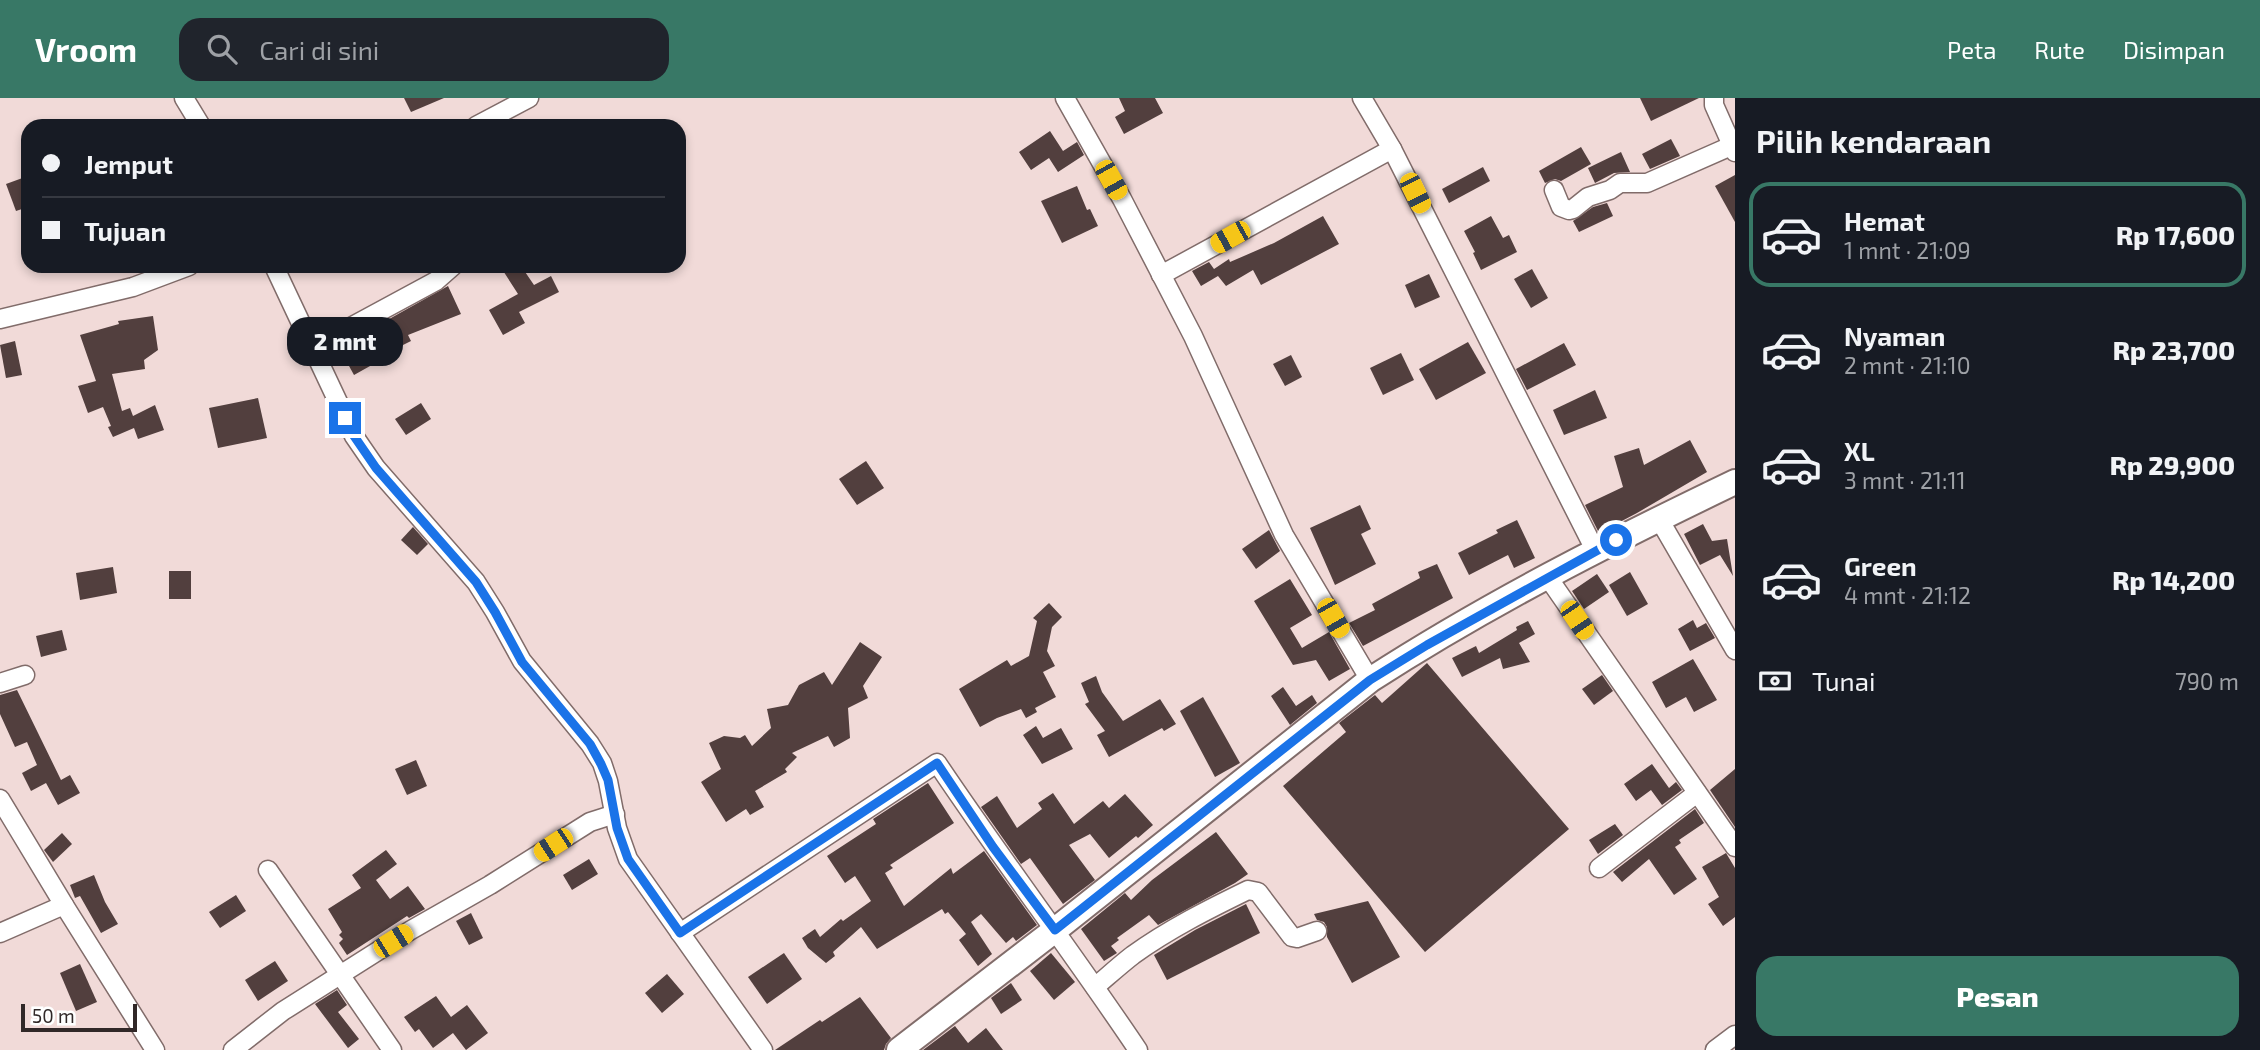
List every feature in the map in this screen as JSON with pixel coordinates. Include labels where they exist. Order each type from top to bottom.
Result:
[{"type":"main road","points":[[900,1050],[1370,680],[1547,576],[1735,482]]},
{"type":"street","points":[[184,98],[197,119]]},
{"type":"street","points":[[499,119],[528,98]]},
{"type":"street","points":[[1065,98],[1122,199],[1192,336],[1284,535],[1370,680]]},
{"type":"street","points":[[1362,98],[1392,149],[1595,550]]},
{"type":"street","points":[[1554,190],[1561,206],[1569,210],[1588,197],[1620,183],[1647,183],[1733,149],[1714,105],[1714,98]]},
{"type":"street","points":[[1161,275],[1392,149]]},
{"type":"street","points":[[0,319],[132,287],[170,273]]},
{"type":"street","points":[[277,273],[354,436],[376,468],[476,582],[522,662],[590,744],[608,780],[621,844],[628,859],[763,1050]]},
{"type":"street","points":[[312,348],[436,282],[446,273]]},
{"type":"street","points":[[1659,519],[1735,650]]},
{"type":"street","points":[[1547,576],[1697,793],[1730,828],[1735,847]]},
{"type":"street","points":[[0,683],[25,675]]},
{"type":"street","points":[[680,933],[937,763],[993,847],[1055,930],[1138,1050]]},
{"type":"street","points":[[1599,869],[1697,793]]},
{"type":"street","points":[[0,799],[155,1050]]},
{"type":"street","points":[[233,1050],[284,1011],[411,930],[490,885],[590,822],[615,814]]},
{"type":"street","points":[[268,870],[392,1050]]},
{"type":"street","points":[[1095,987],[1133,955],[1191,919],[1248,890],[1258,892],[1292,937],[1297,938],[1317,931]]},
{"type":"street","points":[[0,933],[64,905]]},
{"type":"street","points":[[1715,1050],[1735,1035]]},
{"type":"building","points":[[404,98],[444,98],[411,112]]},
{"type":"building","points":[[1119,98],[1155,98],[1163,113],[1124,134],[1115,117],[1125,111]]},
{"type":"building","points":[[1640,98],[1699,98],[1651,121]]},
{"type":"building","points":[[1050,131],[1063,151],[1077,142],[1084,155],[1058,172],[1049,158],[1031,170],[1019,152]]},
{"type":"building","points":[[1671,139],[1680,156],[1650,169],[1642,154]]},
{"type":"building","points":[[1581,147],[1591,164],[1561,181],[1555,179],[1545,183],[1539,171]]},
{"type":"building","points":[[1621,152],[1630,172],[1614,173],[1595,183],[1588,168]]},
{"type":"building","points":[[1483,167],[1490,181],[1449,203],[1442,189]]},
{"type":"building","points":[[1735,175],[1735,222],[1715,186]]},
{"type":"building","points":[[21,179],[21,209],[16,211],[6,184]]},
{"type":"building","points":[[1077,186],[1087,210],[1090,209],[1098,226],[1062,243],[1041,201]]},
{"type":"building","points":[[1607,203],[1613,216],[1579,232],[1573,221],[1593,207]]},
{"type":"building","points":[[1323,216],[1339,244],[1261,285],[1253,270],[1226,286],[1218,276],[1201,286],[1192,271],[1209,262],[1214,269],[1229,259],[1230,262],[1274,243]]},
{"type":"building","points":[[1491,216],[1503,238],[1509,235],[1517,252],[1481,270],[1464,231]]},
{"type":"building","points":[[1532,269],[1548,298],[1531,308],[1514,279]]},
{"type":"building","points":[[504,273],[526,273],[534,285],[551,276],[559,292],[519,312],[525,323],[503,335],[489,310],[518,294]]},
{"type":"building","points":[[1429,274],[1440,297],[1415,308],[1405,285]]},
{"type":"building","points":[[448,286],[461,314],[408,335],[411,341],[377,358],[379,361],[354,375],[343,355],[379,335],[375,327]]},
{"type":"building","points":[[153,316],[158,350],[144,360],[145,369],[112,374],[122,411],[130,408],[133,416],[155,405],[164,430],[138,439],[134,428],[113,437],[103,407],[88,413],[78,386],[96,381],[80,335],[119,324],[118,321]]},
{"type":"building","points":[[15,341],[22,375],[6,378],[0,345]]},
{"type":"building","points":[[1468,342],[1486,373],[1436,400],[1419,369]]},
{"type":"building","points":[[1564,343],[1576,365],[1527,390],[1516,369]]},
{"type":"building","points":[[1401,353],[1414,380],[1383,395],[1370,368]]},
{"type":"building","points":[[1291,355],[1302,377],[1285,386],[1273,364]]},
{"type":"building","points":[[1595,390],[1607,418],[1564,435],[1553,410]]},
{"type":"building","points":[[258,398],[267,438],[218,448],[209,408]]},
{"type":"building","points":[[421,403],[431,419],[406,435],[395,419]]},
{"type":"building","points":[[1690,440],[1707,472],[1599,533],[1585,505],[1623,487],[1614,456],[1639,448],[1644,465]]},
{"type":"building","points":[[866,461],[884,488],[857,505],[839,479]]},
{"type":"building","points":[[1360,505],[1371,529],[1361,534],[1376,564],[1335,585],[1310,528]]},
{"type":"building","points":[[1517,520],[1535,558],[1514,568],[1508,555],[1469,575],[1458,553]]},
{"type":"building","points":[[1703,524],[1712,541],[1727,539],[1733,576],[1720,555],[1700,565],[1684,534]]},
{"type":"building","points":[[413,527],[428,544],[417,555],[401,540]]},
{"type":"building","points":[[1269,530],[1280,551],[1256,569],[1242,549]]},
{"type":"building","points":[[1437,564],[1453,598],[1363,646],[1349,623],[1375,610],[1372,604],[1420,578],[1418,572]]},
{"type":"building","points":[[113,567],[117,593],[80,600],[76,573]]},
{"type":"building","points":[[169,571],[191,571],[191,599],[169,599]]},
{"type":"building","points":[[1630,572],[1648,604],[1627,616],[1609,585]]},
{"type":"building","points":[[1597,574],[1609,592],[1584,609],[1572,591]]},
{"type":"building","points":[[1290,579],[1312,615],[1290,628],[1302,648],[1329,632],[1350,669],[1329,681],[1316,660],[1293,665],[1254,601]]},
{"type":"building","points":[[1049,603],[1062,617],[1052,627],[1047,651],[1055,666],[1043,672],[1056,697],[1035,708],[1037,712],[1026,718],[1021,709],[980,727],[959,689],[1007,660],[1011,666],[1029,656],[1037,621],[1033,618]]},
{"type":"building","points":[[1693,620],[1697,628],[1706,623],[1715,638],[1690,651],[1678,629]]},
{"type":"building","points":[[1528,621],[1535,634],[1519,643],[1530,662],[1503,669],[1500,658],[1462,677],[1452,658],[1476,646],[1479,653]]},
{"type":"building","points":[[62,630],[67,650],[41,657],[36,636]]},
{"type":"building","points":[[860,642],[882,657],[863,686],[868,698],[848,708],[850,738],[834,747],[828,736],[792,753],[797,757],[785,769],[787,772],[755,791],[764,807],[750,815],[746,809],[726,822],[701,782],[721,769],[709,743],[724,736],[740,738],[745,735],[752,746],[771,728],[767,709],[788,705],[799,685],[824,672],[832,685]]},
{"type":"building","points":[[1693,659],[1717,700],[1694,712],[1686,697],[1666,708],[1652,682]]},
{"type":"building","points":[[1427,663],[1569,829],[1425,952],[1283,786],[1346,732],[1339,723],[1375,695],[1382,703]]},
{"type":"building","points":[[1602,675],[1613,691],[1594,705],[1582,689]]},
{"type":"building","points":[[1096,676],[1102,692],[1123,721],[1160,699],[1176,724],[1164,731],[1162,728],[1109,757],[1097,735],[1105,731],[1085,704],[1089,702],[1081,683]]},
{"type":"building","points":[[1283,687],[1296,706],[1312,695],[1317,703],[1290,725],[1271,696]]},
{"type":"building","points":[[17,690],[61,780],[70,775],[80,793],[58,805],[46,783],[31,791],[22,773],[37,765],[27,742],[15,747],[0,714],[0,695]]},
{"type":"building","points":[[1203,697],[1240,763],[1215,777],[1180,711]]},
{"type":"building","points":[[1036,726],[1043,738],[1061,728],[1073,749],[1042,764],[1023,735]]},
{"type":"building","points":[[416,760],[427,786],[407,795],[395,769]]},
{"type":"building","points":[[1652,764],[1669,788],[1676,782],[1682,790],[1662,805],[1651,790],[1636,801],[1624,784]]},
{"type":"building","points":[[1735,769],[1735,827],[1710,790]]},
{"type":"building","points":[[928,783],[954,823],[890,865],[893,868],[885,873],[904,906],[951,868],[953,874],[984,851],[1037,925],[1016,941],[1013,937],[1006,943],[981,914],[971,922],[992,954],[978,966],[959,940],[966,934],[948,912],[945,914],[942,909],[877,949],[861,927],[833,952],[835,956],[826,963],[808,948],[802,938],[815,929],[820,937],[841,919],[843,921],[871,901],[855,876],[845,883],[827,856],[876,824],[873,819]]},
{"type":"building","points":[[1053,793],[1074,824],[1103,801],[1109,808],[1125,794],[1153,825],[1109,858],[1090,834],[1069,845],[1095,880],[1063,904],[1030,858],[1021,864],[981,807],[997,796],[1017,828],[1042,809],[1038,803]]},
{"type":"building","points":[[1695,809],[1704,823],[1679,840],[1681,843],[1675,847],[1697,879],[1674,895],[1649,859],[1622,882],[1613,872]]},
{"type":"building","points":[[1615,824],[1623,835],[1598,854],[1589,840]]},
{"type":"building","points":[[1216,832],[1248,874],[1158,925],[1149,915],[1117,938],[1119,940],[1111,946],[1117,953],[1104,961],[1081,929],[1125,893],[1131,900],[1152,880]]},
{"type":"building","points":[[62,833],[72,844],[53,862],[44,850]]},
{"type":"building","points":[[386,850],[397,864],[376,880],[390,899],[408,886],[425,909],[409,918],[407,916],[347,955],[339,943],[343,939],[339,935],[342,932],[328,909],[361,888],[352,875]]},
{"type":"building","points":[[1726,853],[1735,868],[1735,917],[1723,926],[1708,904],[1719,897],[1702,867]]},
{"type":"building","points":[[589,859],[598,874],[572,890],[563,875]]},
{"type":"building","points":[[94,875],[118,924],[101,933],[80,896],[75,898],[70,885]]},
{"type":"building","points":[[236,895],[246,911],[220,928],[209,912]]},
{"type":"building","points":[[1368,901],[1400,957],[1352,983],[1327,937],[1327,927],[1324,922],[1317,920],[1314,914]]},
{"type":"building","points":[[1246,904],[1260,933],[1167,980],[1154,955]]},
{"type":"building","points":[[471,913],[483,938],[469,945],[456,921]]},
{"type":"building","points":[[784,953],[802,979],[767,1004],[748,977]]},
{"type":"building","points":[[1051,953],[1075,982],[1054,1000],[1030,971]]},
{"type":"building","points":[[275,961],[288,981],[258,1001],[245,980]]},
{"type":"building","points":[[80,964],[97,1002],[76,1011],[60,973]]},
{"type":"building","points":[[667,974],[684,994],[662,1013],[645,993]]},
{"type":"building","points":[[1011,983],[1022,1000],[1001,1014],[991,998]]},
{"type":"building","points":[[337,990],[347,1005],[338,1012],[359,1039],[348,1048],[315,1004]]},
{"type":"building","points":[[436,996],[451,1017],[467,1005],[488,1033],[466,1050],[453,1033],[433,1048],[419,1029],[415,1032],[404,1017]]},
{"type":"building","points":[[860,997],[891,1038],[884,1050],[775,1050],[820,1020],[822,1022]]},
{"type":"building","points":[[955,1026],[968,1043],[986,1028],[1003,1050],[923,1050]]},
{"type":"route","points":[[345,418],[376,468],[476,582],[522,662],[590,744],[608,780],[621,844],[628,859],[680,933],[937,763],[993,847],[1055,930],[1370,680],[1547,576],[1616,540]]}]
